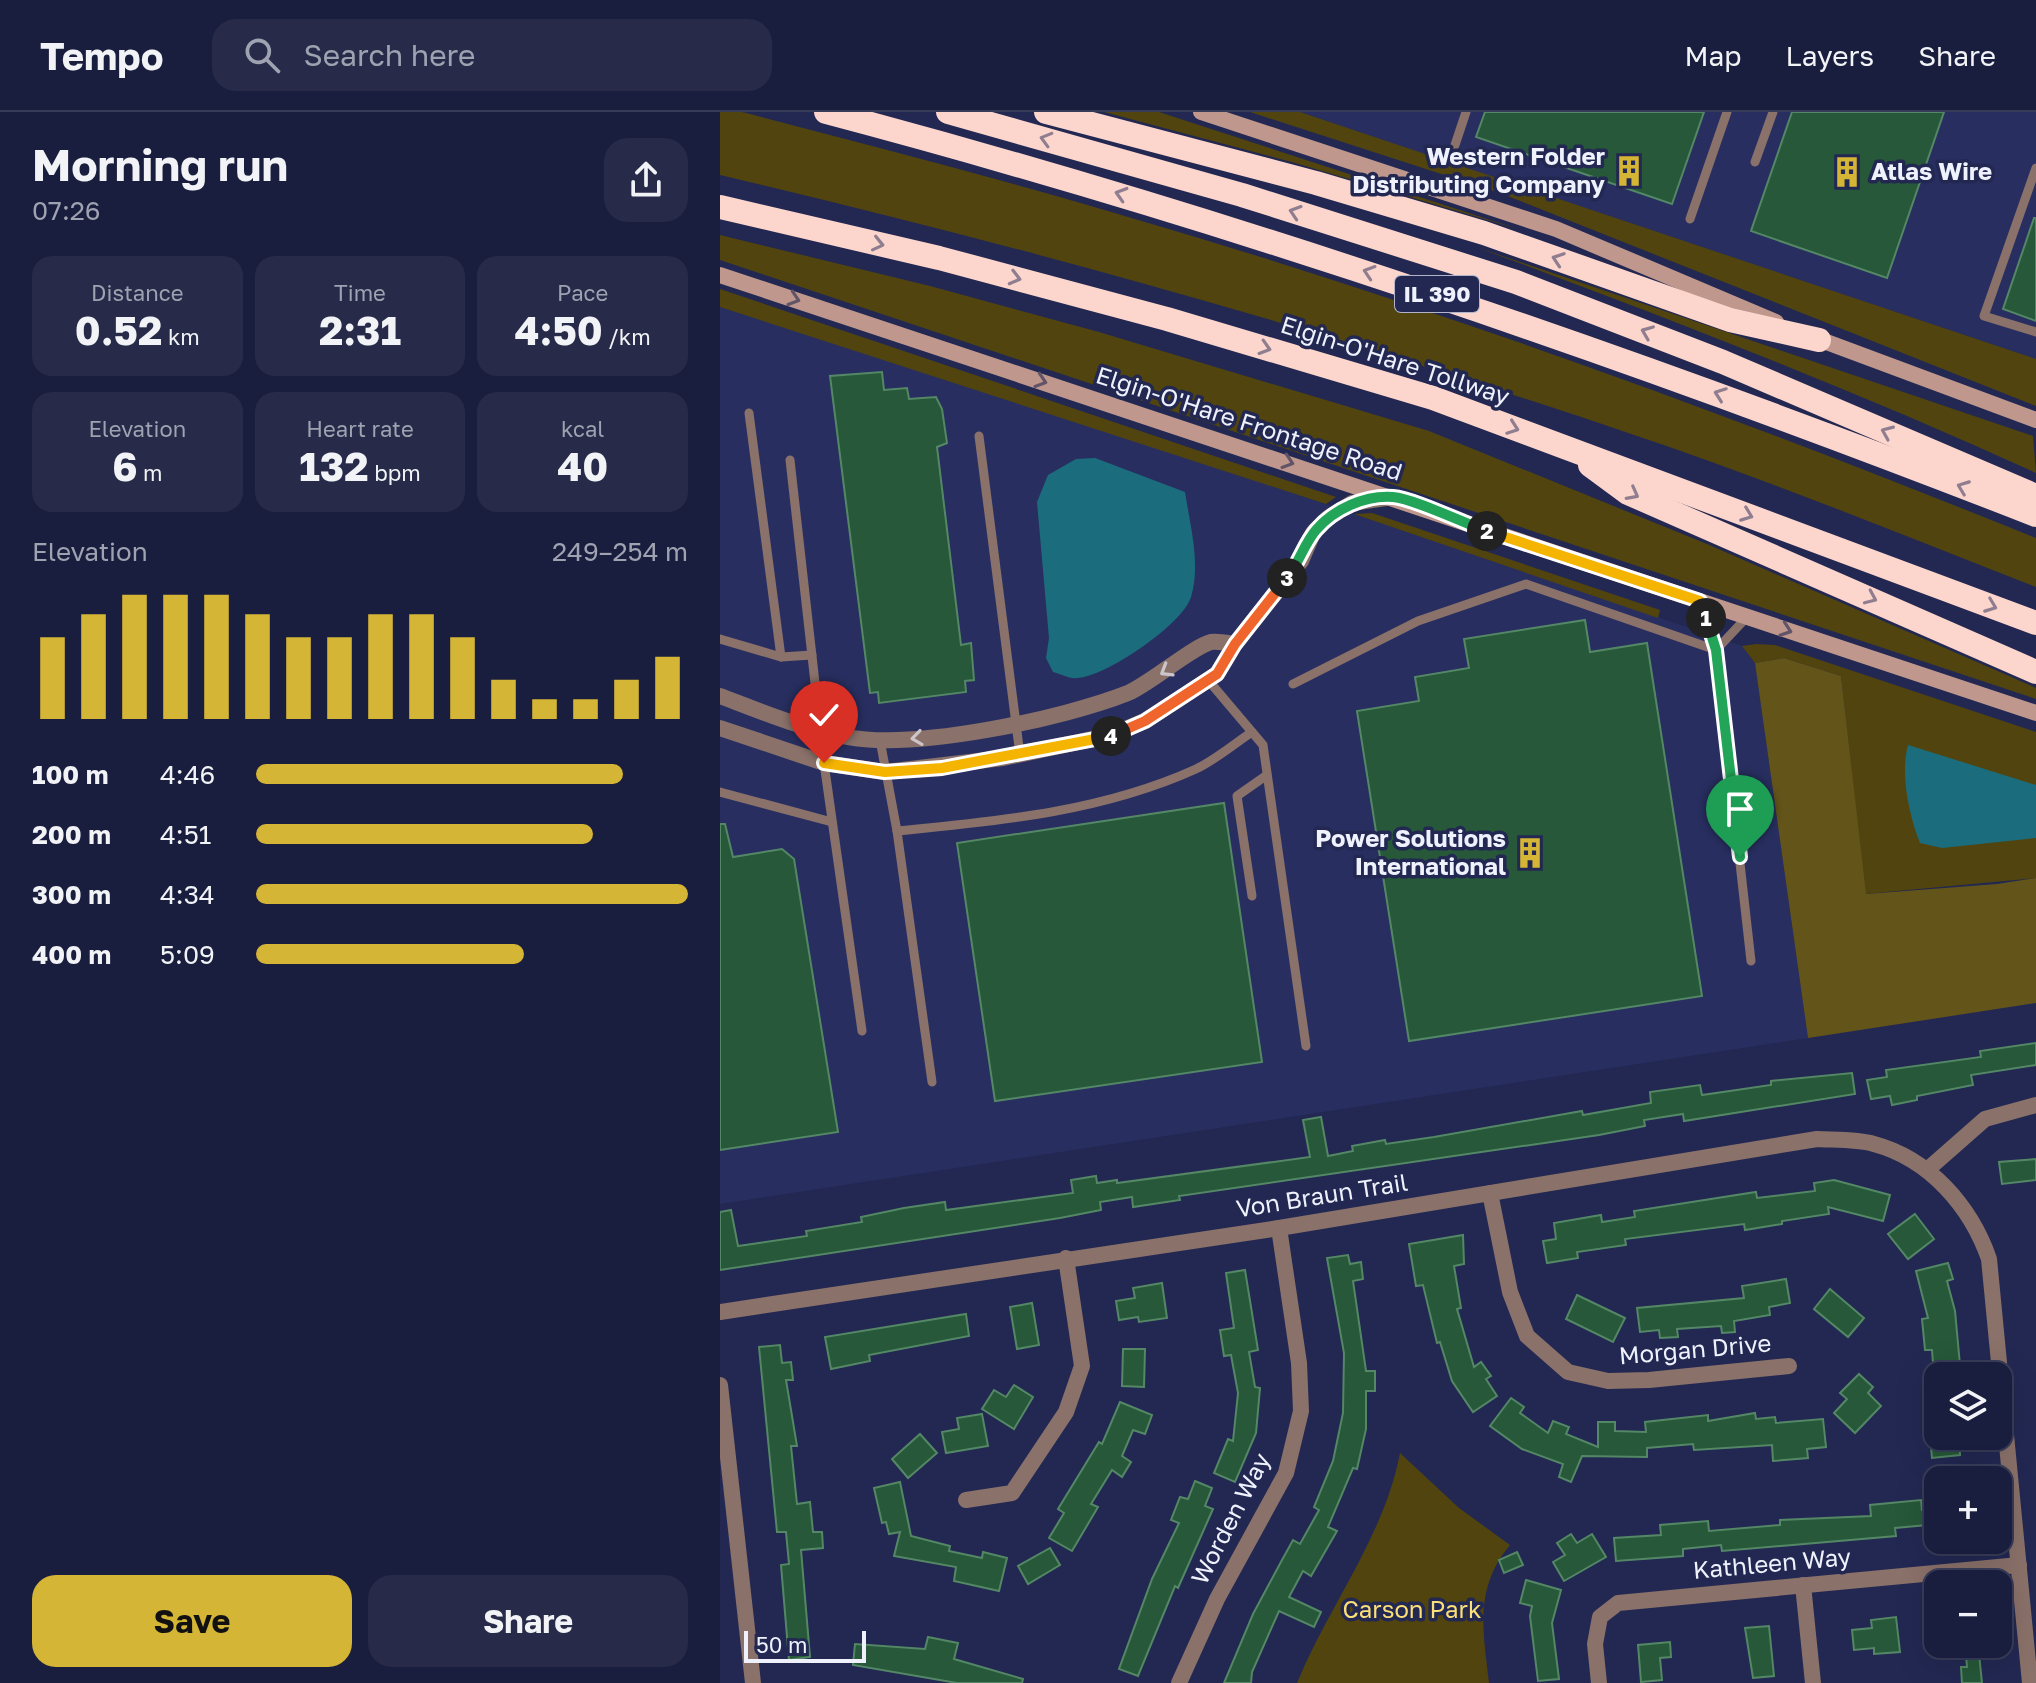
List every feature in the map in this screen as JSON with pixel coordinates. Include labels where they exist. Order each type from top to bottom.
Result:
[{"type":"highway","name":"IL 390","points":[[826,112],[1017,163],[1185,213],[1460,302],[1834,436],[2036,515]]},
{"type":"highway","points":[[948,112],[1242,195],[1516,282],[1723,362],[2036,496]]},
{"type":"highway","points":[[1046,112],[1316,183],[1484,233],[1730,320],[1819,340]]},
{"type":"highway","name":"Elgin-O'Hare Tollway","points":[[720,207],[939,258],[1167,319],[1433,398],[2036,623]]},
{"type":"highway","points":[[1569,449],[1628,493],[2036,672]]},
{"type":"main road","points":[[1201,112],[1556,229],[1819,340],[2036,420]]},
{"type":"main road","name":"Elgin-O'Hare Frontage Road","points":[[720,275],[2036,713]]},
{"type":"street","points":[[720,728],[753,742],[824,763],[885,772],[942,768],[1111,735],[1145,721],[1217,674],[1235,644],[1301,561],[1313,533],[1328,518],[1352,503],[1394,497]]},
{"type":"street","points":[[720,696],[821,730],[880,740],[1014,724],[1079,710],[1131,692],[1210,642],[1235,644]]},
{"type":"street","points":[[1927,1170],[1985,1119],[2036,1105]]},
{"type":"street","name":"Von Braun Trail","points":[[720,1312],[1279,1228],[1817,1139],[1874,1144],[1927,1170],[1962,1205],[1980,1232],[1989,1259],[2030,1683]]},
{"type":"street","name":"Morgan Drive","points":[[1490,1193],[1510,1292],[1527,1336],[1568,1372],[1608,1381],[1649,1380],[1789,1366]]},
{"type":"street","name":"Worden Way","points":[[1179,1683],[1217,1599],[1286,1473],[1301,1411],[1299,1363],[1279,1228]]},
{"type":"street","points":[[966,1500],[1012,1493],[1066,1412],[1082,1366],[1066,1258]]},
{"type":"street","points":[[720,1385],[753,1683]]},
{"type":"street","name":"Kathleen Way","points":[[1599,1683],[1595,1644],[1600,1617],[1618,1603],[2019,1565]]},
{"type":"street","points":[[1803,1585],[1813,1683]]},
{"type":"lane","points":[[1455,145],[1466,112]]},
{"type":"lane","points":[[1690,219],[1727,112]]},
{"type":"lane","points":[[1755,162],[1773,112]]},
{"type":"lane","points":[[2036,168],[1984,316],[2036,332]]},
{"type":"lane","points":[[749,413],[781,657]]},
{"type":"lane","points":[[979,436],[1020,755]]},
{"type":"lane","points":[[790,460],[824,763],[862,1031]]},
{"type":"lane","points":[[1293,684],[1418,621],[1526,584],[1716,650]]},
{"type":"lane","points":[[1700,601],[1716,650],[1751,961]]},
{"type":"lane","points":[[1716,650],[1747,617]]},
{"type":"lane","points":[[720,639],[781,657],[812,655]]},
{"type":"lane","points":[[1208,680],[1263,745],[1306,1046]]},
{"type":"lane","points":[[897,831],[1017,819],[1108,802],[1198,768],[1252,732]]},
{"type":"lane","points":[[880,740],[897,831],[932,1082]]},
{"type":"lane","points":[[1252,896],[1237,796],[1267,775]]},
{"type":"lane","points":[[720,792],[832,822]]},
{"type":"shaded area","points":[[1300,112],[2036,112],[2036,359],[1451,163]]},
{"type":"shaded area","points":[[720,307],[1164,449],[1742,646],[1755,663],[1808,1038],[720,1204]]},
{"type":"shaded area","points":[[1095,458],[1185,492],[1194,544],[1194,584],[1185,608],[1159,634],[1106,669],[1074,678],[1053,672],[1046,658],[1049,638],[1037,502],[1048,475],[1076,459]]},
{"type":"shaded area","points":[[1784,658],[1841,676],[1866,894],[2036,878],[2036,1003],[1808,1038],[1755,663]]},
{"type":"shaded area","points":[[1908,745],[2036,785],[2036,838],[1942,848],[1920,843],[1907,794],[1905,768]]},
{"type":"green space","points":[[720,112],[742,112],[1095,207],[1371,292],[1595,369],[1816,451],[2036,538],[2036,587],[1690,454],[1413,363],[1068,263],[720,175]]},
{"type":"green space","points":[[1104,112],[1159,112],[1521,230],[1295,163]]},
{"type":"green space","points":[[1250,112],[1300,112],[2036,359],[2036,406],[1500,193]]},
{"type":"green space","points":[[720,235],[930,286],[1099,332],[1429,431],[1707,544],[2036,688],[2036,699],[720,260]]},
{"type":"green space","points":[[1476,247],[2033,436],[2036,473],[1758,355]]},
{"type":"green space","points":[[720,289],[1336,497],[1326,504],[720,307]]},
{"type":"green space","points":[[1372,513],[1660,610],[1658,618],[1354,514]]},
{"type":"green space","points":[[1775,645],[2036,732],[2036,878],[1865,894],[1841,676],[1784,658],[1755,663],[1742,646]]},
{"type":"green space","name":"Carson Park","points":[[1400,1453],[1459,1508],[1510,1545],[1491,1577],[1486,1594],[1484,1628],[1489,1683],[1297,1683],[1382,1513]]},
{"type":"building","name":"Western Folder Distributing Company","points":[[1485,112],[1704,112],[1672,204],[1476,137]]},
{"type":"building","name":"Atlas Wire","points":[[1792,112],[1944,112],[1887,278],[1751,231]]},
{"type":"building","points":[[2036,218],[2036,321],[2003,309]]},
{"type":"building","points":[[882,372],[884,390],[907,388],[909,399],[936,397],[942,409],[947,443],[937,447],[961,645],[971,643],[974,680],[965,681],[966,692],[879,703],[878,692],[870,693],[830,376]]},
{"type":"building","name":"Power Solutions International","points":[[1585,620],[1590,652],[1647,643],[1702,996],[1409,1041],[1357,711],[1419,701],[1415,677],[1469,668],[1464,639]]},
{"type":"building","points":[[1224,803],[1262,1062],[995,1101],[957,843]]},
{"type":"building","points":[[720,824],[725,824],[733,857],[782,849],[794,859],[838,1132],[720,1150]]},
{"type":"building","points":[[2036,1043],[2036,1065],[1971,1075],[1973,1085],[1917,1096],[1917,1100],[1892,1105],[1890,1096],[1871,1099],[1867,1080],[1887,1077],[1886,1070],[1981,1057],[1980,1051]]},
{"type":"building","points":[[1852,1073],[1855,1094],[1684,1121],[1683,1114],[1644,1120],[1645,1126],[1599,1135],[1179,1196],[1180,1200],[1133,1207],[1132,1197],[1100,1202],[1101,1210],[1060,1218],[720,1270],[720,1212],[731,1210],[738,1246],[807,1236],[806,1231],[862,1222],[861,1217],[904,1208],[945,1202],[946,1210],[1073,1193],[1071,1180],[1096,1176],[1097,1183],[1117,1180],[1117,1183],[1310,1157],[1303,1120],[1321,1117],[1328,1156],[1353,1151],[1352,1146],[1385,1140],[1386,1144],[1582,1111],[1583,1115],[1651,1103],[1650,1092],[1700,1085],[1702,1095],[1771,1085],[1771,1081]]},
{"type":"building","points":[[2036,1159],[2036,1180],[2002,1184],[1999,1162]]},
{"type":"building","points":[[1834,1180],[1890,1195],[1883,1221],[1828,1207],[1829,1214],[1745,1230],[1744,1224],[1625,1239],[1626,1245],[1577,1252],[1578,1258],[1547,1263],[1543,1241],[1556,1239],[1554,1223],[1601,1215],[1602,1222],[1635,1217],[1634,1211],[1756,1192],[1757,1198],[1815,1191],[1814,1183]]},
{"type":"building","points":[[1915,1214],[1934,1239],[1908,1259],[1888,1234]]},
{"type":"building","points":[[1463,1235],[1464,1264],[1454,1266],[1461,1308],[1457,1309],[1474,1367],[1481,1362],[1491,1376],[1486,1379],[1497,1396],[1473,1412],[1452,1381],[1440,1342],[1437,1343],[1423,1285],[1416,1286],[1409,1244]]},
{"type":"building","points":[[1348,1255],[1350,1264],[1361,1262],[1363,1279],[1353,1281],[1366,1371],[1375,1371],[1375,1391],[1366,1391],[1366,1429],[1357,1469],[1353,1468],[1328,1527],[1337,1531],[1311,1576],[1303,1571],[1289,1597],[1321,1612],[1314,1627],[1279,1611],[1252,1672],[1251,1683],[1224,1683],[1253,1614],[1282,1560],[1293,1540],[1300,1544],[1319,1510],[1314,1507],[1333,1461],[1343,1413],[1344,1353],[1327,1258]]},
{"type":"building","points":[[1948,1263],[1953,1279],[1947,1281],[1955,1311],[1960,1362],[1933,1362],[1932,1350],[1925,1350],[1922,1319],[1928,1318],[1916,1271]]},
{"type":"building","points":[[1245,1270],[1258,1350],[1249,1352],[1255,1387],[1260,1388],[1256,1433],[1235,1482],[1214,1473],[1228,1439],[1233,1441],[1238,1393],[1231,1355],[1224,1356],[1220,1330],[1234,1328],[1226,1273]]},
{"type":"building","points":[[1786,1279],[1790,1303],[1769,1307],[1770,1315],[1734,1321],[1735,1332],[1722,1333],[1721,1326],[1677,1329],[1678,1337],[1660,1338],[1659,1330],[1640,1332],[1637,1308],[1744,1298],[1742,1286]]},
{"type":"building","points":[[1162,1283],[1167,1318],[1139,1322],[1138,1317],[1119,1320],[1116,1301],[1135,1298],[1133,1288]]},
{"type":"building","points":[[1830,1289],[1864,1318],[1848,1337],[1814,1309]]},
{"type":"building","points":[[1577,1295],[1625,1318],[1613,1342],[1566,1319]]},
{"type":"building","points":[[1032,1303],[1039,1345],[1017,1349],[1010,1307]]},
{"type":"building","points":[[966,1314],[969,1336],[869,1355],[870,1361],[831,1369],[825,1337]]},
{"type":"building","points":[[780,1345],[782,1363],[791,1362],[793,1380],[786,1380],[797,1446],[791,1446],[797,1504],[810,1502],[813,1532],[822,1532],[823,1548],[801,1550],[810,1657],[789,1660],[781,1565],[789,1564],[786,1532],[777,1532],[759,1347]]},
{"type":"building","points":[[1123,1349],[1145,1349],[1144,1387],[1122,1386]]},
{"type":"building","points":[[1859,1374],[1873,1387],[1868,1393],[1881,1406],[1855,1433],[1834,1413],[1847,1399],[1840,1393]]},
{"type":"building","points":[[1014,1385],[1033,1397],[1014,1429],[982,1409],[994,1390],[1006,1397]]},
{"type":"building","points":[[1511,1398],[1524,1407],[1520,1413],[1548,1433],[1553,1421],[1569,1427],[1566,1434],[1598,1447],[1598,1422],[1615,1422],[1615,1431],[1646,1432],[1645,1422],[1708,1415],[1708,1421],[1755,1413],[1756,1419],[1775,1417],[1776,1423],[1823,1419],[1826,1447],[1807,1449],[1808,1458],[1773,1461],[1772,1445],[1694,1450],[1693,1444],[1647,1448],[1647,1457],[1582,1456],[1571,1482],[1559,1477],[1563,1464],[1522,1449],[1490,1426]]},
{"type":"building","points":[[1120,1402],[1152,1415],[1145,1434],[1133,1430],[1122,1456],[1131,1462],[1122,1477],[1112,1470],[1091,1504],[1098,1507],[1072,1551],[1049,1538],[1064,1513],[1058,1509],[1099,1442],[1102,1444]]},
{"type":"building","points":[[982,1414],[988,1446],[946,1453],[942,1432],[959,1429],[957,1418]]},
{"type":"building","points":[[920,1434],[937,1453],[908,1478],[892,1459]]},
{"type":"building","points":[[1931,1450],[1960,1450],[1960,1455],[1932,1458]]},
{"type":"building","points":[[1195,1481],[1212,1488],[1205,1506],[1213,1509],[1178,1588],[1175,1586],[1138,1676],[1119,1669],[1152,1579],[1179,1523],[1171,1520],[1180,1497],[1188,1499]]},
{"type":"building","points":[[900,1482],[911,1536],[950,1546],[949,1551],[982,1558],[983,1552],[1007,1558],[999,1591],[954,1581],[956,1567],[894,1556],[900,1532],[889,1534],[886,1522],[882,1523],[874,1488]]},
{"type":"building","points":[[1921,1500],[1924,1525],[1895,1528],[1896,1536],[1722,1551],[1721,1545],[1683,1549],[1683,1556],[1616,1561],[1614,1538],[1661,1535],[1660,1525],[1708,1521],[1709,1531],[1780,1525],[1780,1520],[1871,1516],[1870,1505]]},
{"type":"building","points":[[1571,1534],[1577,1543],[1592,1534],[1606,1557],[1564,1581],[1553,1562],[1565,1555],[1557,1543]]},
{"type":"building","points":[[1050,1548],[1060,1565],[1028,1584],[1018,1566]]},
{"type":"building","points":[[1517,1552],[1523,1565],[1504,1573],[1499,1560]]},
{"type":"building","points":[[1526,1580],[1561,1590],[1552,1623],[1559,1679],[1538,1681],[1530,1616],[1532,1606],[1520,1603]]},
{"type":"building","points":[[1896,1617],[1900,1652],[1874,1654],[1874,1648],[1854,1650],[1852,1630],[1872,1628],[1871,1620]]},
{"type":"building","points":[[1769,1626],[1774,1676],[1753,1678],[1745,1628]]},
{"type":"building","points":[[928,1637],[958,1643],[954,1659],[1023,1679],[1022,1683],[957,1683],[853,1665],[855,1644],[925,1649]]},
{"type":"building","points":[[1670,1642],[1671,1657],[1660,1658],[1662,1680],[1641,1682],[1638,1645]]},
{"type":"building","points":[[1966,1658],[1979,1658],[1982,1683],[1962,1683],[1961,1667],[1967,1667]]},
{"type":"place","name":"Western Folder Distributing Company","points":[[1629,171]]},
{"type":"place","name":"Atlas Wire","points":[[1847,172]]},
{"type":"place","name":"Power Solutions International","points":[[1530,853]]},
{"type":"route","points":[[824,763],[885,772],[942,768],[1060,748],[1111,735],[1145,721],[1217,674],[1235,644],[1301,561],[1313,533],[1328,518],[1352,503],[1394,497],[1700,601],[1716,650],[1740,857]]}]
